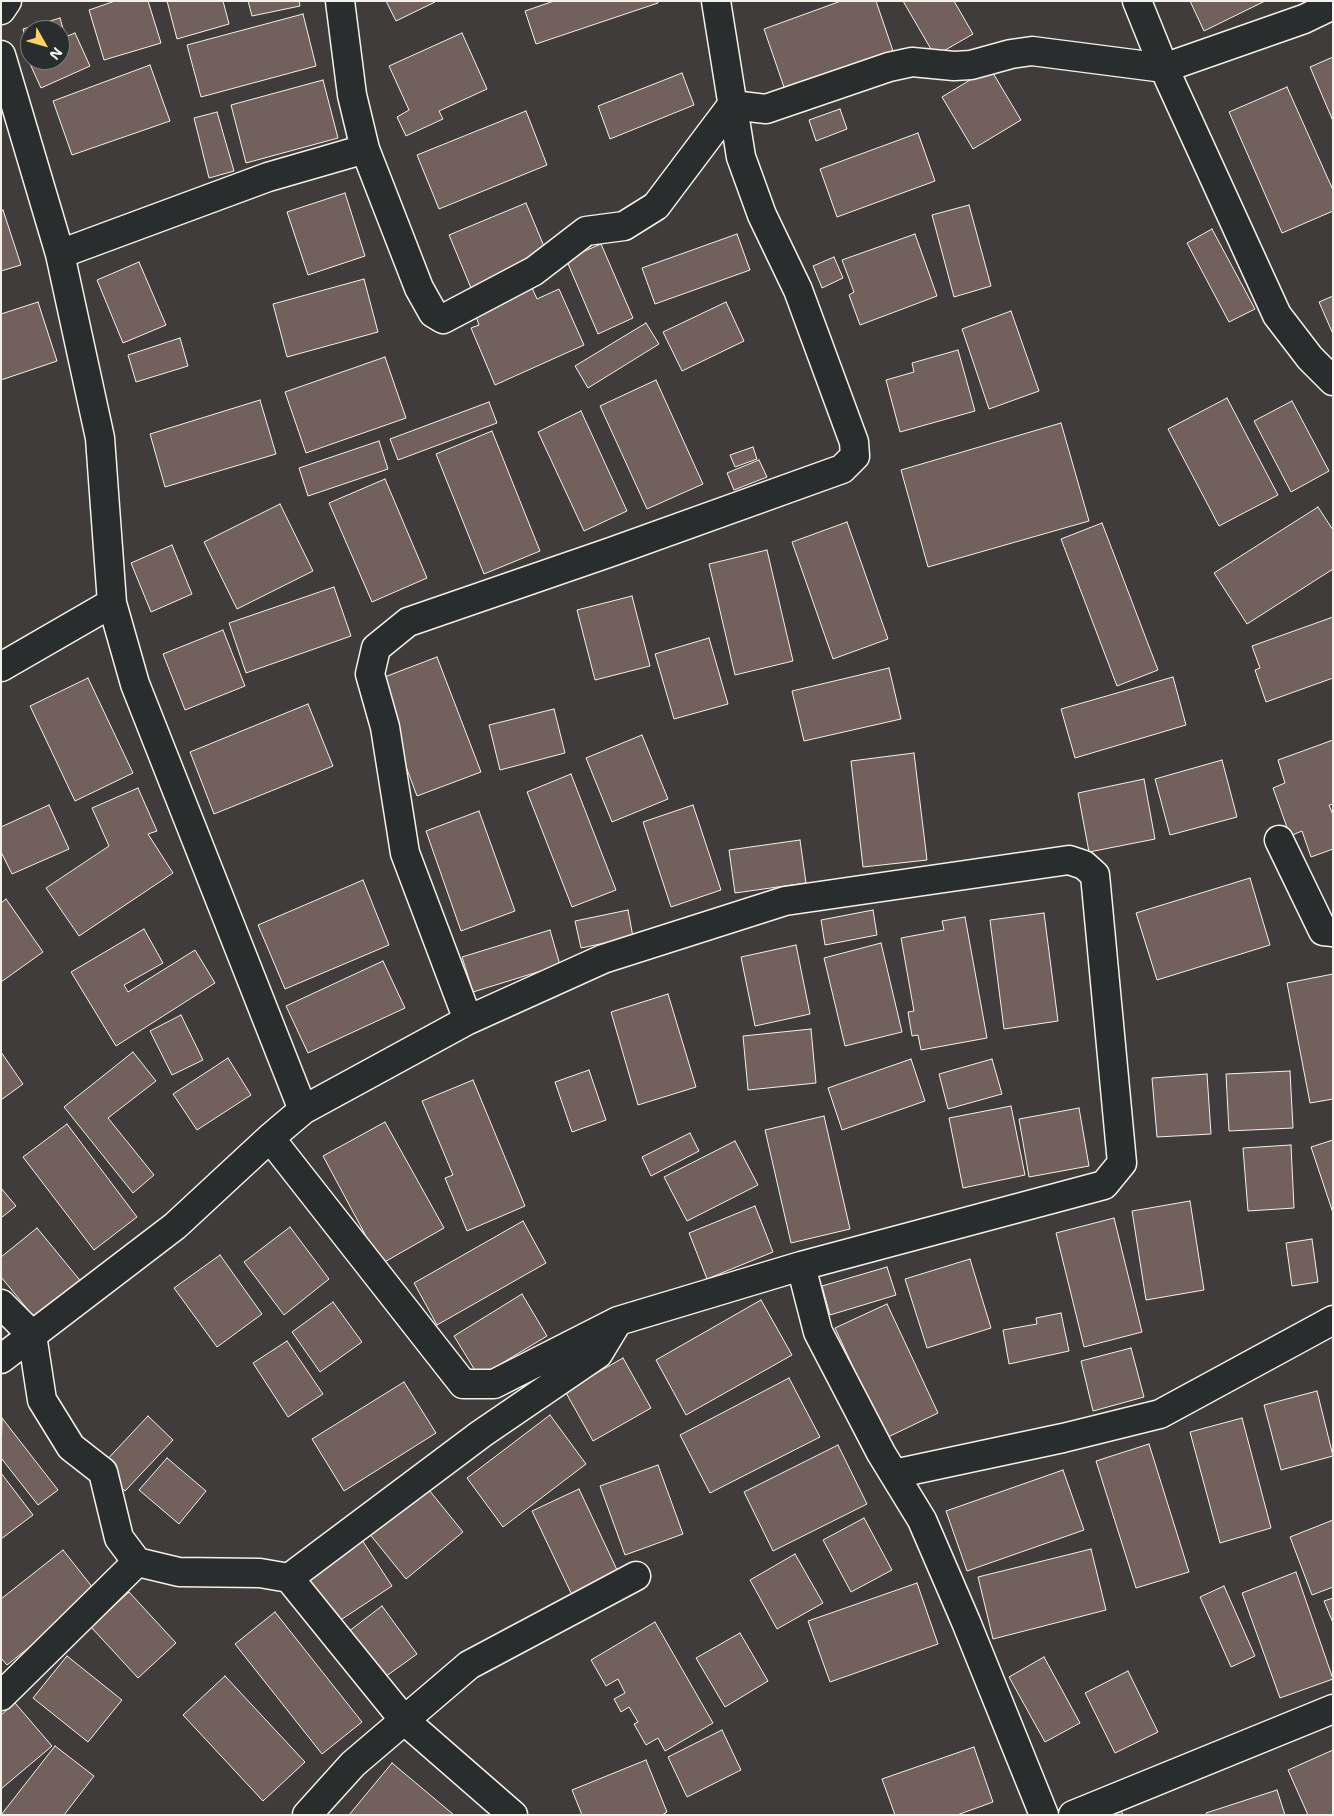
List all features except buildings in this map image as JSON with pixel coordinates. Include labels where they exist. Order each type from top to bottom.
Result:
[{"type":"street","points":[[1,10],[7,1]]},
{"type":"street","points":[[340,1],[352,95],[365,149],[419,288],[433,313],[443,319],[534,270],[586,231],[624,226],[656,206],[732,105]]},
{"type":"street","points":[[468,1020],[405,853],[384,726],[370,674],[376,648],[408,622],[842,469],[855,456],[854,442],[798,290],[762,215],[741,157],[716,1]]},
{"type":"street","points":[[1138,1],[1164,68],[1277,315],[1310,358],[1333,381]]},
{"type":"street","points":[[732,105],[766,109],[912,62],[954,66],[971,65],[1011,54],[1032,51],[1164,68],[1304,18],[1333,5]]},
{"type":"street","points":[[1,55],[60,254],[100,438],[112,602],[135,684],[303,1110]]},
{"type":"street","points":[[60,254],[268,177],[365,149]]},
{"type":"street","points":[[1,667],[112,602]]},
{"type":"street","points":[[1279,840],[1323,931],[1333,932]]},
{"type":"street","points":[[1,1359],[175,1226],[270,1138],[303,1110],[468,1020],[603,959],[785,902],[1069,860],[1084,865],[1095,875],[1122,1163],[1104,1185],[801,1266],[618,1321],[494,1384],[463,1384],[270,1138]]},
{"type":"street","points":[[801,1266],[818,1332],[930,1537],[1044,1815]]},
{"type":"street","points":[[1,1304],[32,1335],[42,1400],[71,1447],[103,1472],[120,1538],[137,1562],[179,1572],[260,1573],[288,1578],[404,1720],[513,1815]]},
{"type":"street","points":[[894,1474],[1063,1438],[1160,1414],[1333,1320]]},
{"type":"street","points":[[288,1578],[481,1434],[598,1354],[618,1321]]},
{"type":"street","points":[[1,1696],[137,1562]]},
{"type":"street","points":[[307,1815],[353,1764],[469,1665],[636,1576]]},
{"type":"street","points":[[1073,1815],[1333,1709]]}]
